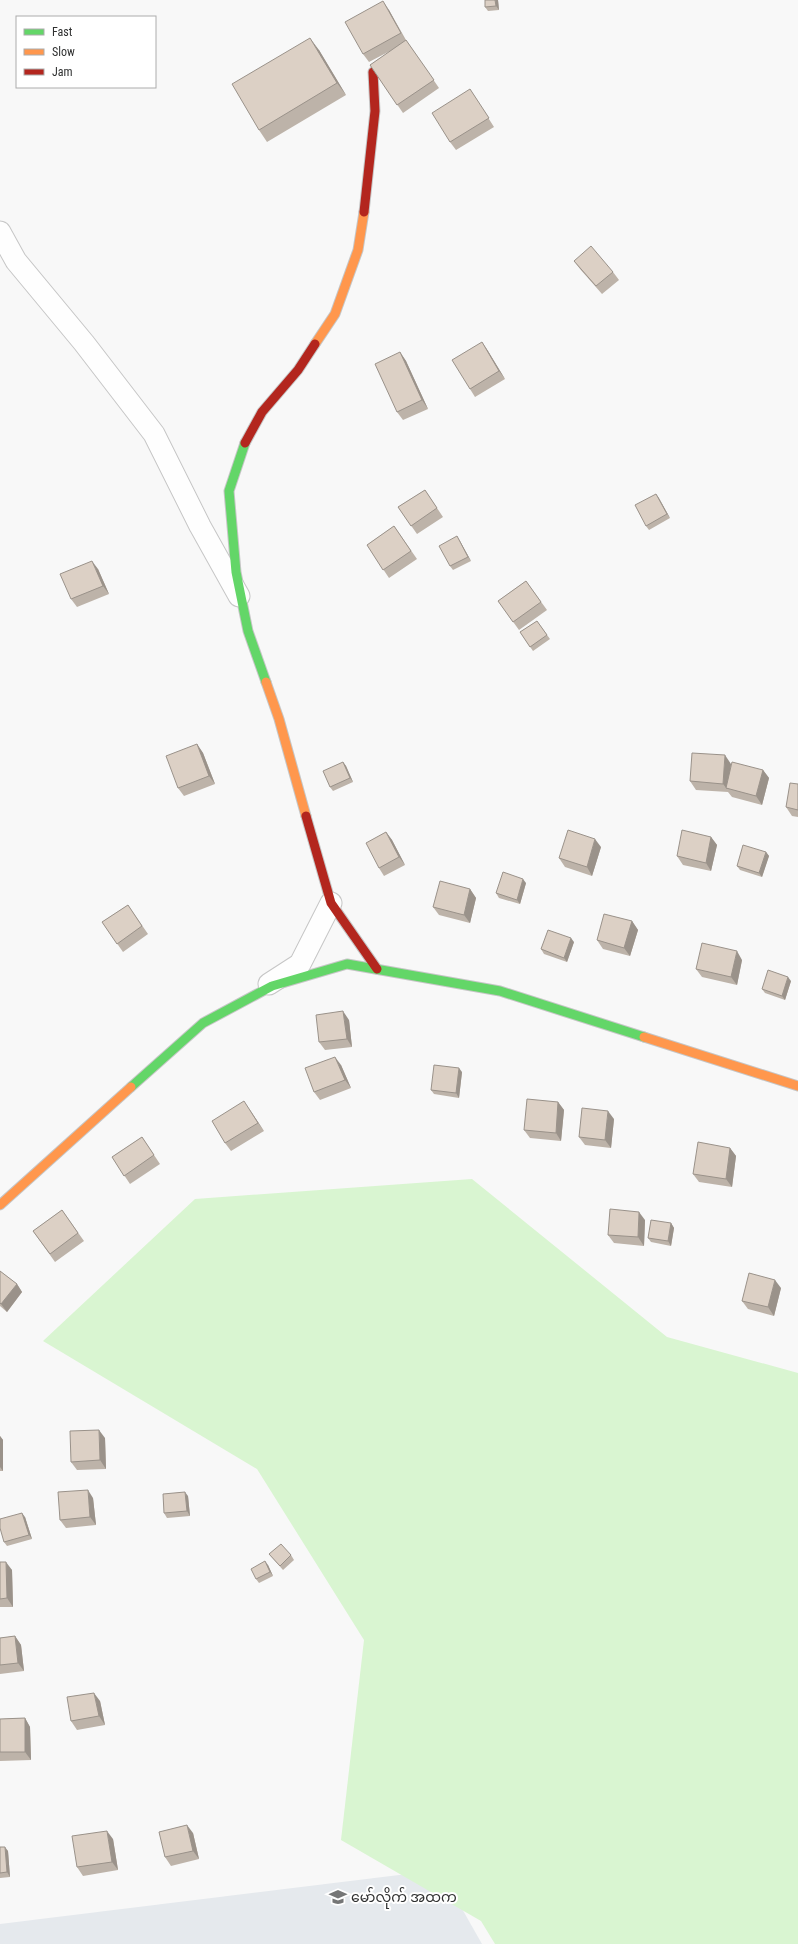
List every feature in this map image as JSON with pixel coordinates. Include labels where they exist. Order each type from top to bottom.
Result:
[{"type":"street","points":[[373,72],[375,111],[369,175],[358,250],[335,314],[298,370],[262,412],[245,442],[229,491],[236,572],[248,630],[279,719],[331,903],[377,969]]},
{"type":"street","points":[[0,232],[16,261],[84,343],[154,434],[200,526],[242,602]]},
{"type":"street","points":[[245,1000],[300,964],[331,903]]},
{"type":"street","points":[[0,1205],[203,1022],[272,986],[347,964],[500,991],[798,1086]]},
{"type":"shaded area","name":"မော်လိုက် အထက","points":[[440,1870],[482,1944],[0,1944],[0,1924]]},
{"type":"green space","points":[[472,1179],[667,1337],[798,1373],[798,1944],[495,1944],[481,1921],[341,1840],[364,1640],[257,1469],[43,1341],[195,1199]]},
{"type":"building","points":[[485,0],[495,0],[496,6],[485,7]]},
{"type":"building","points":[[383,1],[401,33],[363,54],[345,22]]},
{"type":"building","points":[[310,38],[337,83],[259,130],[232,84]]},
{"type":"building","points":[[406,40],[434,80],[397,105],[370,65]]},
{"type":"building","points":[[470,89],[489,118],[450,142],[432,113]]},
{"type":"building","points":[[591,246],[613,272],[596,286],[574,261]]},
{"type":"building","points":[[482,342],[499,371],[470,389],[452,360]]},
{"type":"building","points":[[400,352],[422,400],[397,412],[375,364]]},
{"type":"building","points":[[425,490],[437,508],[411,526],[398,507]]},
{"type":"building","points":[[656,494],[667,514],[646,526],[635,505]]},
{"type":"building","points":[[394,526],[411,551],[383,570],[367,545]]},
{"type":"building","points":[[457,536],[468,557],[450,566],[439,546]]},
{"type":"building","points":[[92,561],[103,586],[71,599],[60,574]]},
{"type":"building","points":[[526,581],[541,602],[513,622],[498,601]]},
{"type":"building","points":[[537,621],[547,635],[530,647],[520,632]]},
{"type":"building","points":[[197,744],[209,776],[178,788],[166,756]]},
{"type":"building","points":[[692,753],[725,755],[723,784],[690,781]]},
{"type":"building","points":[[343,762],[350,778],[330,787],[323,771]]},
{"type":"building","points":[[732,762],[763,770],[756,796],[726,788]]},
{"type":"building","points":[[790,783],[798,784],[798,810],[786,807]]},
{"type":"building","points":[[568,830],[595,839],[587,867],[559,858]]},
{"type":"building","points":[[682,830],[711,837],[706,863],[677,856]]},
{"type":"building","points":[[386,832],[399,857],[379,868],[366,843]]},
{"type":"building","points":[[743,845],[766,852],[759,873],[737,866]]},
{"type":"building","points":[[503,872],[523,879],[517,900],[496,893]]},
{"type":"building","points":[[440,881],[470,889],[464,915],[433,907]]},
{"type":"building","points":[[128,905],[142,926],[117,944],[102,922]]},
{"type":"building","points":[[604,914],[632,921],[624,948],[597,940]]},
{"type":"building","points":[[548,930],[571,938],[564,958],[541,949]]},
{"type":"building","points":[[702,943],[737,951],[731,977],[696,969]]},
{"type":"building","points":[[768,970],[788,977],[782,996],[762,989]]},
{"type":"building","points":[[343,1011],[347,1039],[319,1042],[316,1015]]},
{"type":"building","points":[[335,1057],[345,1080],[314,1092],[305,1068]]},
{"type":"building","points":[[434,1065],[459,1068],[456,1093],[431,1090]]},
{"type":"building","points":[[527,1099],[558,1102],[556,1133],[524,1130]]},
{"type":"building","points":[[244,1101],[258,1123],[225,1143],[212,1121]]},
{"type":"building","points":[[582,1108],[608,1111],[605,1140],[579,1137]]},
{"type":"building","points":[[142,1137],[154,1155],[124,1176],[112,1157]]},
{"type":"building","points":[[698,1142],[730,1148],[726,1179],[693,1174]]},
{"type":"building","points":[[610,1209],[639,1212],[638,1237],[608,1235]]},
{"type":"building","points":[[62,1210],[78,1233],[50,1254],[33,1231]]},
{"type":"building","points":[[651,1220],[671,1223],[668,1241],[648,1238]]},
{"type":"building","points":[[0,1271],[17,1284],[1,1304],[0,1303]]},
{"type":"building","points":[[749,1273],[775,1280],[768,1307],[742,1301]]},
{"type":"building","points":[[99,1430],[100,1460],[71,1462],[70,1431]]},
{"type":"building","points":[[88,1490],[90,1517],[60,1520],[58,1492]]},
{"type":"building","points":[[185,1492],[187,1511],[164,1513],[163,1494]]},
{"type":"building","points":[[22,1513],[29,1535],[4,1542],[0,1528],[0,1519]]},
{"type":"building","points":[[281,1544],[291,1555],[280,1566],[269,1554]]},
{"type":"building","points":[[265,1561],[270,1572],[256,1579],[251,1569]]},
{"type":"building","points":[[0,1562],[6,1562],[7,1598],[0,1599]]},
{"type":"building","points":[[15,1636],[18,1663],[0,1665],[0,1638]]},
{"type":"building","points":[[94,1693],[99,1716],[71,1721],[67,1697]]},
{"type":"building","points":[[25,1718],[25,1752],[0,1752],[0,1719]]},
{"type":"building","points":[[187,1825],[193,1851],[165,1857],[159,1832]]},
{"type":"building","points":[[107,1831],[112,1862],[77,1867],[72,1836]]},
{"type":"building","points":[[0,1847],[5,1847],[7,1872],[0,1873]]},
{"type":"traffic: fast","points":[[245,443],[229,491],[236,572],[248,631],[266,682]]},
{"type":"traffic: fast","points":[[131,1087],[203,1023],[272,986],[347,964],[500,991],[644,1037]]},
{"type":"traffic: slow","points":[[315,344],[335,314],[358,250],[364,212]]},
{"type":"traffic: slow","points":[[266,682],[279,719],[306,816]]},
{"type":"traffic: slow","points":[[644,1037],[798,1086]]},
{"type":"traffic: slow","points":[[0,1205],[131,1087]]},
{"type":"traffic: jam","points":[[364,212],[375,111],[373,72]]},
{"type":"traffic: jam","points":[[245,443],[262,412],[298,370],[315,344]]},
{"type":"traffic: jam","points":[[306,816],[331,903],[377,969]]},
{"type":"place","name":"မော်လိုက် အထက","points":[[338,1897]]}]
